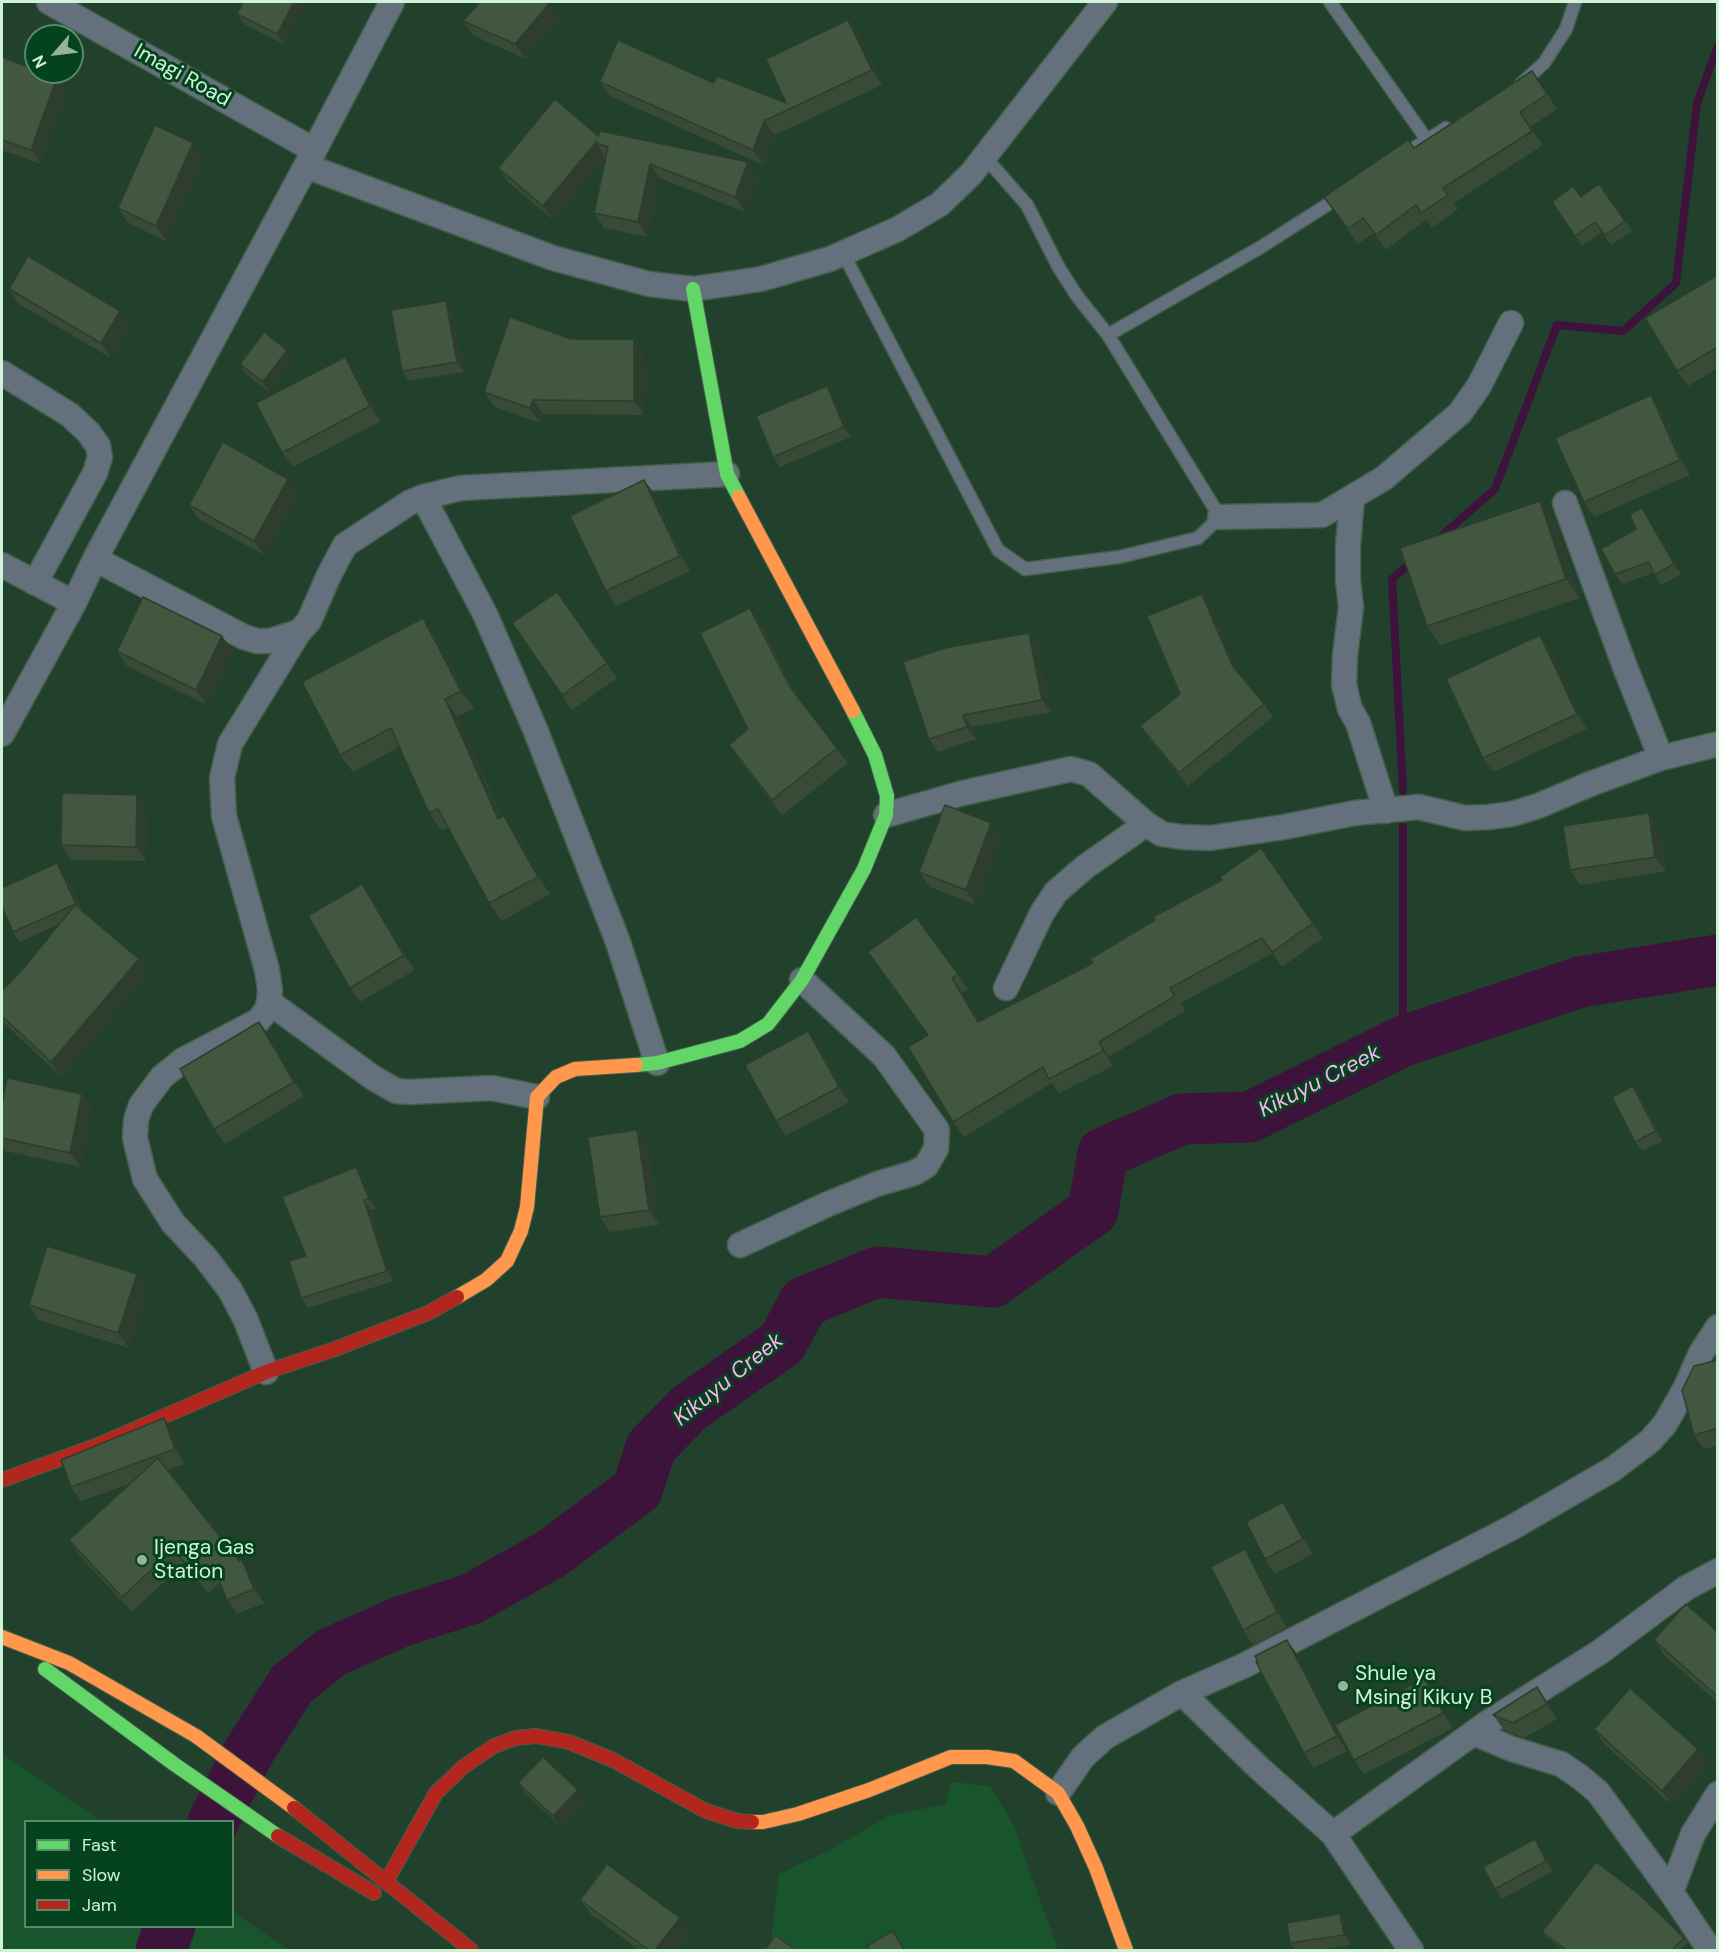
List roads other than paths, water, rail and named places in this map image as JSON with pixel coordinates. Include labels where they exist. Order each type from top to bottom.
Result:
[{"type":"street","name":"Imagi Road","points":[[49,2],[310,158],[553,258],[649,284],[693,289],[761,279],[831,259],[898,229],[940,204],[971,174],[1105,2]]},
{"type":"street","points":[[2,734],[74,603],[392,2]]},
{"type":"street","points":[[2,1480],[98,1445],[266,1372],[335,1349],[428,1313],[486,1280],[507,1261],[521,1231],[527,1207],[537,1097],[556,1077],[575,1069],[657,1063],[720,1048],[754,1034],[768,1024],[802,980],[864,869],[886,815],[887,796],[883,779],[858,719],[728,474],[693,289]]},
{"type":"street","points":[[1220,517],[1322,515],[1384,478],[1460,413],[1479,386],[1511,323]]},
{"type":"street","points":[[2,373],[70,415],[98,446],[100,457],[94,473],[35,583]]},
{"type":"street","points":[[266,1372],[245,1318],[230,1290],[205,1257],[173,1222],[145,1179],[135,1138],[136,1120],[141,1105],[162,1077],[183,1060],[258,1021],[270,1002],[267,970],[224,816],[222,778],[230,744],[298,632],[309,621],[345,545],[409,503],[423,496],[461,488],[728,474]]},
{"type":"street","points":[[423,496],[485,614],[535,729],[618,942],[657,1063]]},
{"type":"street","points":[[1352,498],[1348,581],[1351,607],[1344,685],[1350,709],[1358,723],[1386,812]]},
{"type":"street","points":[[1565,503],[1661,758]]},
{"type":"street","points":[[95,560],[244,637],[257,641],[270,641],[298,632]]},
{"type":"street","points":[[2,565],[74,603]]},
{"type":"street","points":[[886,815],[963,793],[1071,769],[1089,774],[1146,824],[1161,834],[1210,838],[1355,813],[1386,812],[1419,807],[1465,818],[1512,814],[1661,758],[1718,744]]},
{"type":"street","points":[[1006,988],[1042,913],[1056,892],[1085,867],[1146,824]]},
{"type":"street","points":[[740,1245],[828,1204],[877,1184],[914,1173],[926,1166],[936,1149],[937,1130],[884,1056],[802,980]]},
{"type":"street","points":[[270,1002],[372,1077],[396,1091],[492,1088],[537,1097]]},
{"type":"street","points":[[1058,1793],[1083,1757],[1105,1737],[1182,1693],[1243,1666],[1513,1527],[1613,1469],[1650,1441],[1665,1424],[1685,1389],[1701,1353],[1718,1327]]},
{"type":"street","points":[[1333,1834],[1474,1733],[1600,1652],[1686,1588],[1718,1571]]},
{"type":"street","points":[[7,1639],[69,1663],[196,1736],[307,1818],[467,1948]]},
{"type":"street","points":[[7,1639],[63,1684],[289,1844],[467,1948]]},
{"type":"street","points":[[1182,1693],[1259,1768],[1333,1834],[1411,1950]]},
{"type":"street","points":[[1474,1733],[1512,1749],[1560,1764],[1581,1777],[1598,1792],[1710,1950]]},
{"type":"street","points":[[386,1882],[436,1793],[463,1767],[494,1746],[516,1738],[536,1736],[569,1742],[612,1760],[706,1811],[738,1821],[763,1822],[798,1814],[869,1790],[951,1757],[987,1757],[1014,1761],[1058,1793],[1077,1826],[1096,1868],[1126,1950]]},
{"type":"street","points":[[1671,1892],[1692,1834],[1718,1794]]},
{"type":"lane","points":[[1330,2],[1426,140]]},
{"type":"lane","points":[[1511,91],[1528,79],[1544,63],[1566,29],[1575,2]]},
{"type":"lane","points":[[1389,165],[1456,122]]},
{"type":"lane","points":[[843,253],[998,550],[1025,569],[1119,557],[1198,538],[1220,517],[1108,335],[1077,296],[1059,268],[1027,205],[984,156]]},
{"type":"lane","points":[[1108,335],[1261,248],[1351,189]]},
{"type":"waterway","points":[[1437,540],[1495,489],[1557,325],[1623,331],[1676,283],[1697,103],[1718,46]]},
{"type":"waterway","points":[[1403,791],[1392,579],[1414,560]]},
{"type":"waterway","points":[[1403,827],[1403,1041]]},
{"type":"waterway","name":"Kikuyu Creek","points":[[214,1820],[248,1753],[292,1684],[332,1652],[400,1622],[471,1599],[551,1554],[637,1490],[651,1447],[689,1408],[782,1343],[804,1302],[877,1272],[993,1282],[1093,1211],[1103,1153],[1182,1119],[1250,1117],[1403,1041],[1580,982],[1718,960]]},
{"type":"waterway","name":"Kikuyu Creek","points":[[161,1950],[169,1928]]},
{"type":"place","name":"Ijenga Gas Station","points":[[142,1560]]},
{"type":"place","name":"Shule ya Msingi Kikuy B","points":[[1343,1686]]}]
